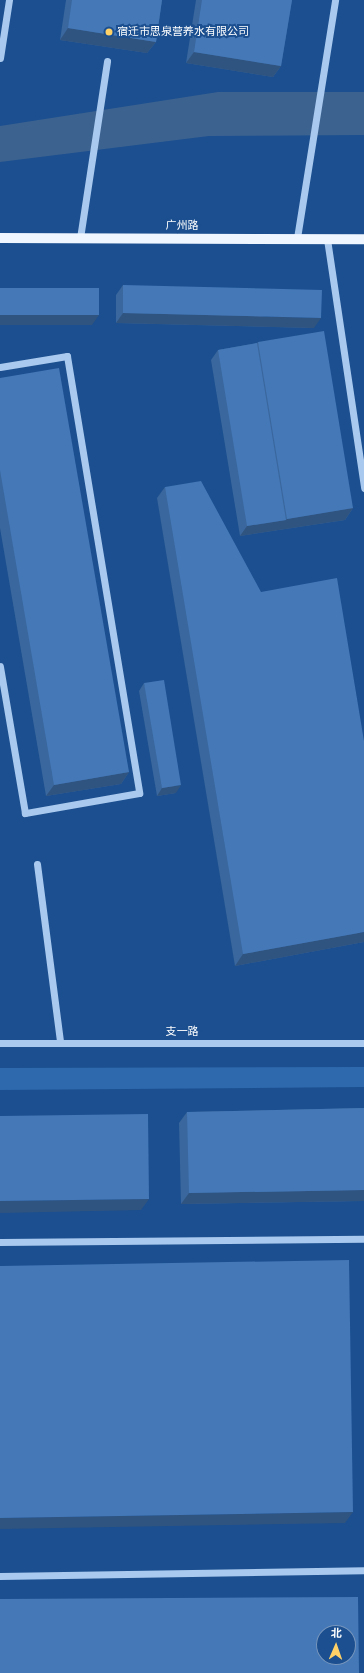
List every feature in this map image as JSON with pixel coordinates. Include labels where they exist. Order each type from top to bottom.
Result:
[{"type":"main road","name":"广州路","points":[[0,238],[364,239]]},
{"type":"street","points":[[0,58],[9,0]]},
{"type":"street","points":[[297,238],[335,0]]},
{"type":"street","points":[[80,238],[107,61]]},
{"type":"street","points":[[327,238],[364,488]]},
{"type":"street","points":[[0,367],[67,356],[140,793],[25,813],[0,666]]},
{"type":"street","points":[[36,864],[60,1042]]},
{"type":"street","name":"支一路","points":[[0,1043],[364,1043]]},
{"type":"street","points":[[0,1242],[364,1239]]},
{"type":"street","points":[[0,1576],[364,1570]]},
{"type":"shaded area","points":[[218,92],[364,92],[364,135],[209,136],[0,162],[0,126]]},
{"type":"shaded area","points":[[364,1067],[364,1087],[0,1090],[0,1068]]},
{"type":"building","points":[[72,0],[162,0],[156,42],[68,28]]},
{"type":"building","points":[[202,0],[292,0],[281,66],[194,52]]},
{"type":"building","points":[[123,285],[322,290],[321,318],[123,313]]},
{"type":"building","points":[[0,288],[99,288],[99,315],[0,315]]},
{"type":"building","points":[[324,331],[353,508],[287,519],[258,342]]},
{"type":"building","points":[[257,343],[286,520],[247,526],[218,350]]},
{"type":"building","points":[[59,368],[129,772],[54,785],[0,470],[0,378]]},
{"type":"building","points":[[201,481],[261,592],[337,578],[364,741],[364,932],[243,954],[165,487]]},
{"type":"building","points":[[164,680],[181,785],[162,788],[144,683]]},
{"type":"building","points":[[364,1108],[364,1190],[189,1193],[187,1112]]},
{"type":"building","points":[[148,1114],[149,1199],[0,1201],[0,1116]]},
{"type":"building","points":[[349,1260],[353,1512],[0,1518],[0,1266]]},
{"type":"building","points":[[358,1597],[359,1673],[0,1673],[0,1599]]},
{"type":"place","name":"宿迁市思泉营养水有限公司","points":[[109,32]]}]
